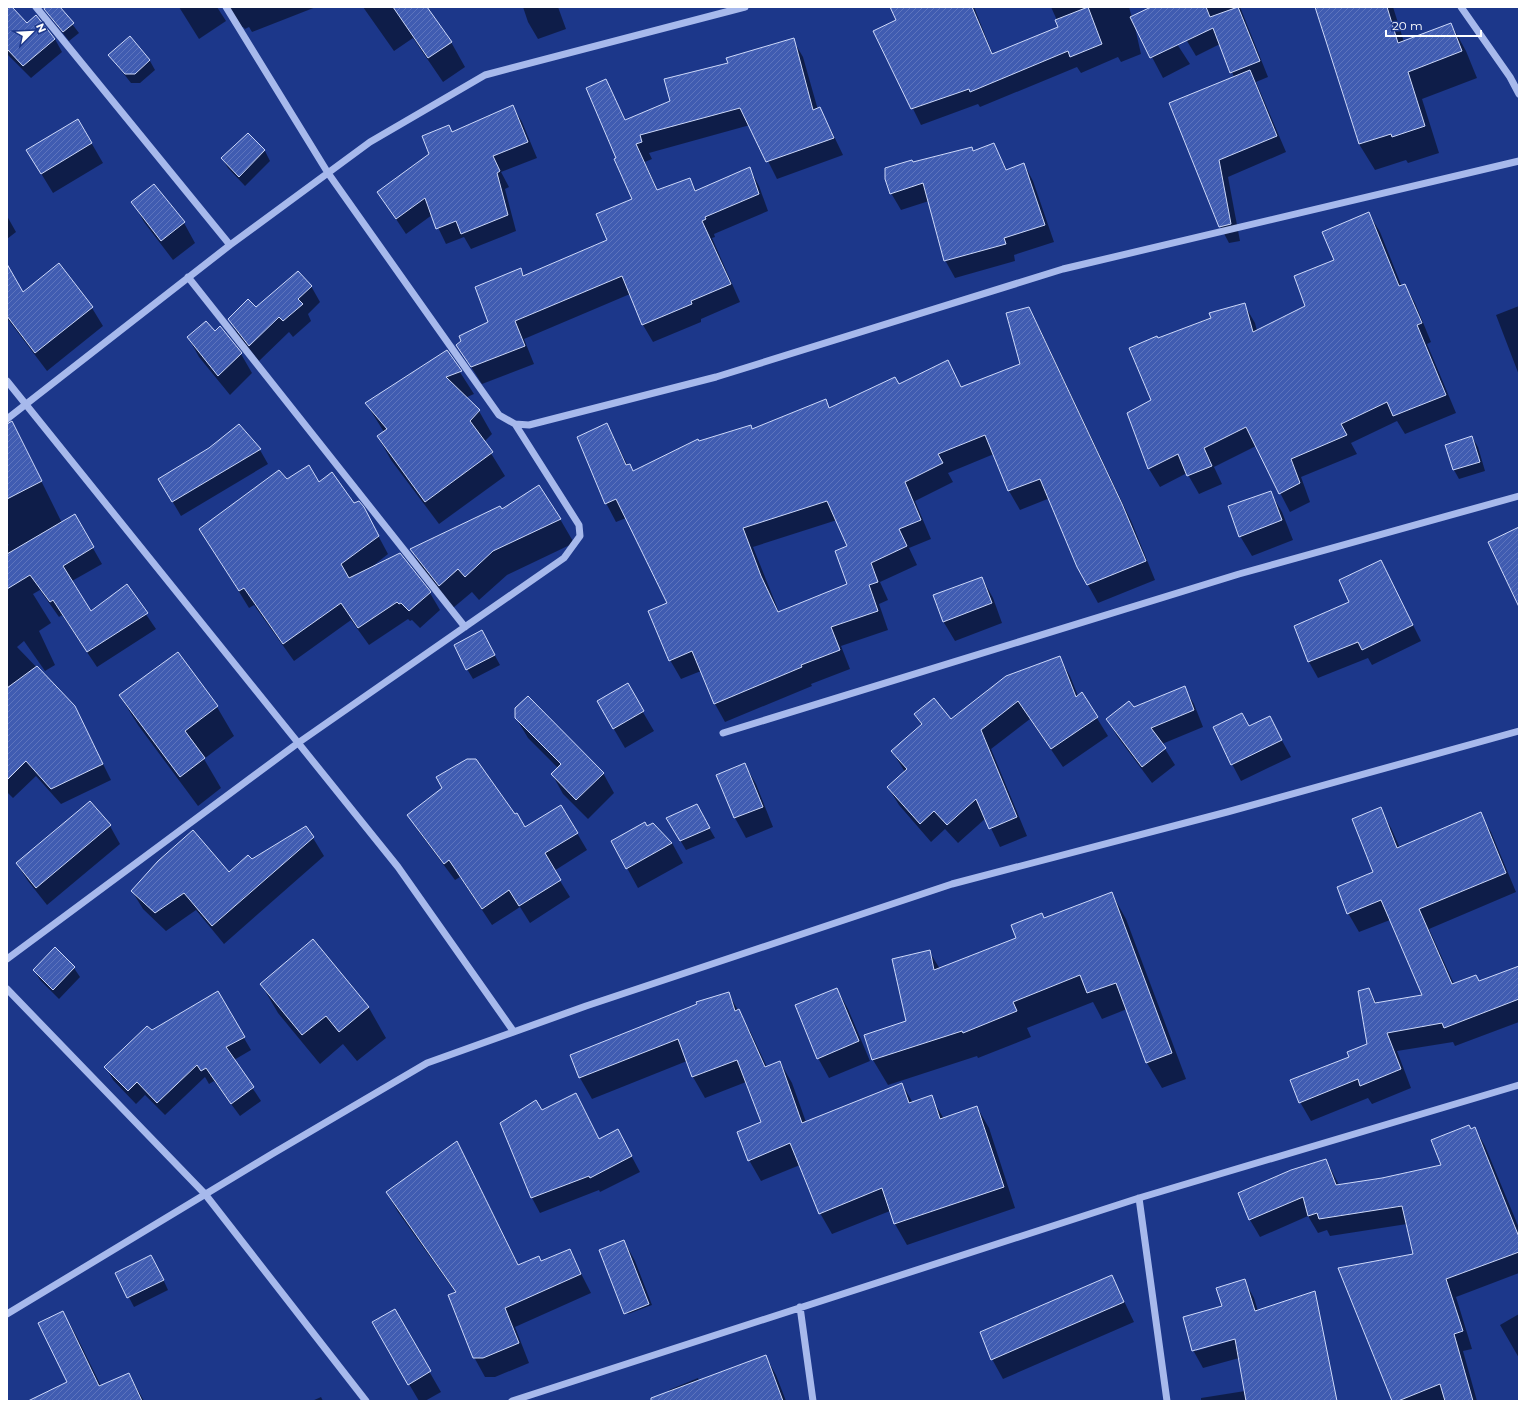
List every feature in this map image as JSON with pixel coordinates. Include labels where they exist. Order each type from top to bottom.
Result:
[{"type":"street","points":[[36,7],[230,245]]},
{"type":"street","points":[[226,7],[328,173],[499,415],[515,424],[529,425],[716,377],[1063,269],[1519,161]]},
{"type":"street","points":[[7,419],[188,277],[370,142],[485,75],[745,7]]},
{"type":"street","points":[[1461,7],[1510,77],[1519,94]]},
{"type":"street","points":[[188,277],[464,627]]},
{"type":"street","points":[[7,382],[398,867],[514,1032]]},
{"type":"street","points":[[7,959],[298,743],[564,558],[580,536],[578,525],[515,424]]},
{"type":"street","points":[[723,734],[1239,574],[1519,496]]},
{"type":"street","points":[[7,1314],[205,1194],[427,1063],[514,1032],[952,884],[1227,812],[1519,731]]},
{"type":"street","points":[[7,989],[205,1194],[366,1401]]},
{"type":"street","points":[[512,1401],[1139,1198],[1519,1084]]},
{"type":"street","points":[[1139,1198],[1167,1401]]},
{"type":"street","points":[[800,1308],[814,1401]]},
{"type":"building","points":[[7,7],[12,7],[27,23],[36,15],[55,39],[23,66],[7,49]]},
{"type":"building","points":[[45,7],[60,7],[74,23],[63,32],[44,9]]},
{"type":"building","points":[[393,7],[427,7],[452,42],[428,58]]},
{"type":"building","points":[[890,7],[972,7],[992,54],[1058,27],[1055,20],[1088,7],[1102,44],[1070,57],[1068,51],[970,92],[969,89],[911,109],[873,31],[896,20]]},
{"type":"building","points":[[1151,7],[1206,7],[1210,17],[1238,7],[1260,61],[1230,73],[1213,28],[1150,58],[1130,17]]},
{"type":"building","points":[[1315,7],[1387,7],[1398,43],[1451,23],[1462,51],[1408,72],[1425,126],[1392,137],[1391,134],[1359,144]]},
{"type":"building","points":[[130,36],[150,60],[135,74],[125,74],[108,55]]},
{"type":"building","points":[[794,38],[813,110],[820,107],[834,138],[766,162],[740,108],[640,135],[642,142],[636,144],[657,190],[690,178],[695,191],[750,167],[759,194],[705,217],[706,219],[702,221],[731,284],[691,301],[692,304],[642,325],[622,276],[515,321],[525,346],[471,367],[456,345],[461,341],[459,336],[488,322],[475,287],[521,268],[523,276],[607,240],[596,214],[632,199],[614,159],[616,158],[586,88],[606,79],[625,120],[670,101],[664,79],[728,63],[726,58]]},
{"type":"building","points":[[1250,70],[1277,136],[1219,160],[1231,224],[1219,227],[1169,103]]},
{"type":"building","points":[[513,105],[528,142],[493,156],[500,171],[497,173],[508,215],[461,234],[456,221],[436,229],[425,198],[396,219],[377,192],[429,154],[422,136],[449,125],[452,132]]},
{"type":"building","points":[[78,119],[92,143],[41,174],[26,150]]},
{"type":"building","points":[[248,133],[265,150],[239,177],[221,158]]},
{"type":"building","points":[[994,143],[1006,170],[1024,163],[1045,225],[1004,238],[1006,244],[944,261],[923,183],[890,194],[885,179],[885,168],[912,160],[913,162],[972,147],[973,151]]},
{"type":"building","points":[[154,184],[185,222],[161,241],[131,202]]},
{"type":"building","points":[[1369,212],[1399,286],[1405,284],[1422,323],[1417,325],[1446,395],[1393,416],[1387,402],[1341,424],[1347,435],[1291,459],[1300,483],[1279,494],[1246,427],[1204,448],[1212,466],[1187,476],[1178,454],[1148,469],[1127,413],[1151,400],[1129,348],[1157,336],[1158,338],[1211,318],[1209,313],[1245,303],[1253,332],[1305,306],[1294,276],[1334,260],[1322,232]]},
{"type":"building","points":[[59,263],[93,307],[35,353],[7,316],[7,264],[23,292]]},
{"type":"building","points":[[298,271],[312,286],[298,299],[303,304],[283,321],[279,317],[249,346],[228,319],[248,299],[256,307]]},
{"type":"building","points":[[1029,307],[1122,504],[1146,561],[1087,585],[1077,567],[1040,479],[1008,491],[985,435],[938,454],[943,463],[905,482],[921,520],[899,529],[907,546],[871,563],[878,582],[869,585],[878,611],[831,627],[840,650],[801,665],[802,667],[714,704],[692,651],[669,661],[648,611],[667,603],[616,499],[605,504],[577,437],[607,423],[626,465],[630,464],[633,471],[698,439],[699,441],[751,425],[752,429],[826,399],[829,408],[895,377],[899,384],[948,360],[961,387],[1020,364],[1006,313]],"holes":[[[827,501],[847,546],[835,551],[847,584],[778,612],[761,576],[743,528]]]},
{"type":"building","points":[[206,321],[215,331],[220,326],[242,353],[218,376],[187,337]]},
{"type":"building","points":[[447,350],[462,371],[446,377],[480,410],[470,421],[493,452],[425,502],[377,436],[387,429],[365,403]]},
{"type":"building","points":[[12,421],[42,481],[7,499],[7,424]]},
{"type":"building","points":[[239,424],[261,449],[172,502],[158,479],[209,448]]},
{"type":"building","points":[[1472,436],[1480,462],[1453,470],[1445,445]]},
{"type":"building","points":[[309,465],[319,482],[332,472],[354,503],[359,501],[364,507],[379,536],[341,564],[349,578],[400,553],[431,592],[409,611],[401,603],[399,604],[397,602],[358,628],[341,603],[283,644],[244,588],[239,591],[199,529],[279,470],[287,479]]},
{"type":"building","points":[[539,485],[561,519],[493,551],[465,577],[458,569],[439,586],[410,549],[500,506],[502,509]]},
{"type":"building","points":[[1271,491],[1282,520],[1239,537],[1228,506]]},
{"type":"building","points":[[75,514],[94,547],[63,566],[91,611],[127,584],[148,613],[87,652],[53,600],[50,602],[30,575],[7,589],[7,554]]},
{"type":"building","points":[[1519,527],[1519,607],[1488,542]]},
{"type":"building","points":[[1381,560],[1413,625],[1362,650],[1358,642],[1308,662],[1294,626],[1349,602],[1339,580]]},
{"type":"building","points":[[982,577],[992,603],[943,622],[933,595]]},
{"type":"building","points":[[482,630],[495,655],[466,670],[454,645]]},
{"type":"building","points":[[178,652],[218,706],[185,731],[205,758],[180,777],[119,695]]},
{"type":"building","points":[[1060,656],[1076,697],[1082,692],[1098,717],[1051,749],[1018,701],[981,730],[1017,817],[989,829],[976,799],[947,825],[934,811],[920,824],[887,787],[907,769],[891,751],[922,724],[914,714],[934,698],[951,719],[1006,676]]},
{"type":"building","points":[[37,666],[75,706],[103,764],[51,789],[26,761],[7,780],[7,688]]},
{"type":"building","points":[[628,683],[644,711],[613,729],[597,701]]},
{"type":"building","points":[[1185,686],[1194,710],[1151,728],[1166,748],[1142,767],[1106,719],[1129,701],[1134,707]]},
{"type":"building","points":[[528,696],[604,773],[576,800],[551,774],[561,764],[515,718],[515,708]]},
{"type":"building","points":[[1242,713],[1249,726],[1270,716],[1282,740],[1231,765],[1213,727]]},
{"type":"building","points":[[467,759],[476,759],[515,814],[517,813],[525,827],[561,805],[578,833],[545,853],[561,880],[519,906],[509,890],[482,909],[449,860],[444,864],[407,815],[442,788],[436,777]]},
{"type":"building","points":[[745,763],[763,807],[734,818],[716,775]]},
{"type":"building","points":[[90,801],[111,825],[36,888],[16,863]]},
{"type":"building","points":[[697,804],[710,828],[680,841],[666,818]]},
{"type":"building","points":[[1381,807],[1397,848],[1481,812],[1506,873],[1419,909],[1452,984],[1476,975],[1479,981],[1519,966],[1519,999],[1444,1028],[1442,1023],[1387,1033],[1401,1069],[1360,1086],[1358,1079],[1299,1103],[1290,1080],[1349,1057],[1347,1052],[1367,1044],[1358,991],[1369,988],[1375,1003],[1422,995],[1381,900],[1347,914],[1337,887],[1373,872],[1352,819]]},
{"type":"building","points":[[645,822],[647,826],[653,823],[672,843],[626,869],[611,841]]},
{"type":"building","points":[[306,826],[314,837],[212,926],[184,893],[155,913],[131,891],[158,861],[193,830],[229,872],[248,855],[252,859]]},
{"type":"building","points":[[1112,892],[1172,1053],[1146,1063],[1116,983],[1087,993],[1080,975],[1013,1002],[1017,1011],[963,1033],[962,1031],[872,1060],[864,1035],[906,1021],[892,959],[930,950],[934,970],[1016,938],[1011,925],[1042,913],[1044,918]]},
{"type":"building","points":[[313,939],[369,1007],[339,1032],[326,1016],[302,1035],[260,984]]},
{"type":"building","points":[[55,947],[75,967],[53,990],[33,970]]},
{"type":"building","points":[[837,988],[859,1041],[817,1059],[795,1005]]},
{"type":"building","points":[[218,991],[245,1037],[226,1047],[254,1087],[231,1104],[206,1068],[201,1071],[197,1065],[157,1103],[137,1082],[128,1091],[104,1067],[147,1026],[152,1030]]},
{"type":"building","points":[[729,992],[735,1011],[739,1009],[765,1067],[780,1061],[802,1123],[902,1083],[909,1103],[932,1095],[940,1119],[977,1106],[1004,1187],[894,1224],[882,1188],[819,1214],[790,1143],[748,1161],[737,1132],[761,1122],[737,1060],[692,1077],[678,1039],[579,1078],[570,1055],[697,1004],[696,1002]]},
{"type":"building","points":[[576,1093],[599,1139],[618,1129],[632,1156],[590,1178],[589,1176],[531,1198],[500,1123],[536,1100],[542,1110]]},
{"type":"building","points":[[1469,1125],[1471,1129],[1475,1127],[1519,1237],[1519,1252],[1446,1279],[1463,1331],[1454,1334],[1473,1401],[1445,1401],[1440,1384],[1398,1401],[1392,1401],[1338,1268],[1413,1254],[1402,1206],[1319,1219],[1317,1213],[1308,1216],[1303,1197],[1249,1220],[1238,1193],[1291,1170],[1326,1159],[1336,1185],[1382,1178],[1441,1165],[1431,1140]]},
{"type":"building","points":[[457,1141],[518,1265],[539,1256],[541,1261],[570,1249],[581,1274],[505,1308],[519,1343],[483,1358],[473,1358],[448,1295],[456,1292],[386,1192]]},
{"type":"building","points":[[624,1240],[649,1304],[624,1314],[599,1250]]},
{"type":"building","points":[[151,1255],[164,1280],[127,1298],[115,1273]]},
{"type":"building","points":[[1112,1275],[1124,1302],[991,1360],[980,1332]]},
{"type":"building","points":[[1245,1279],[1255,1311],[1315,1291],[1337,1401],[1246,1401],[1235,1339],[1192,1351],[1183,1317],[1222,1306],[1216,1288]]},
{"type":"building","points":[[395,1309],[431,1371],[408,1385],[372,1322]]},
{"type":"building","points":[[63,1311],[99,1386],[129,1373],[142,1401],[28,1401],[67,1382],[38,1323]]},
{"type":"building","points":[[766,1355],[783,1401],[651,1401],[651,1398]]}]
